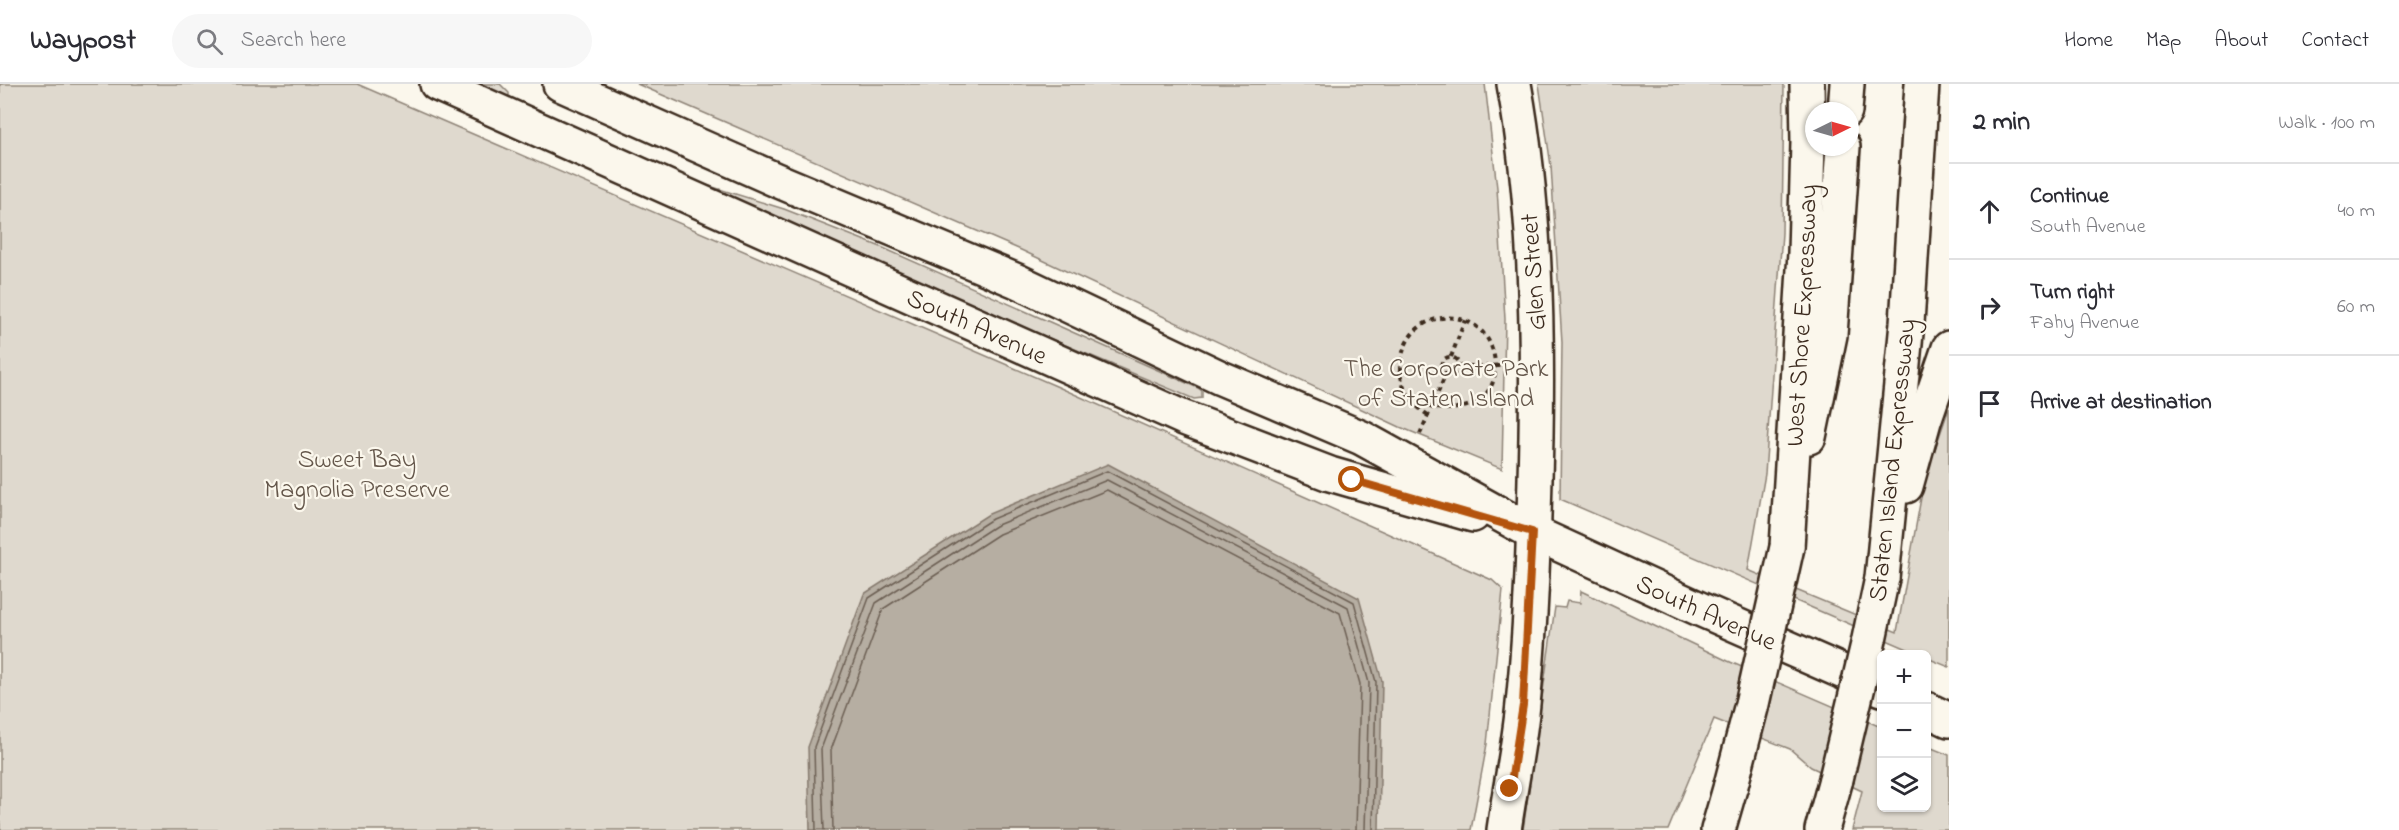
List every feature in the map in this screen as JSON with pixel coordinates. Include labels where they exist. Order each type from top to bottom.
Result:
[{"type":"main road","name":"South Avenue","points":[[437,84],[1184,418],[1330,474],[1532,532]]},
{"type":"main road","name":"South Avenue","points":[[560,84],[774,179],[1017,281],[1221,378],[1362,438],[1532,532],[1877,687]]},
{"type":"main road","name":"Glen Street","points":[[1504,830],[1523,705],[1532,532],[1537,360],[1535,279],[1520,119],[1514,84]]},
{"type":"main road","name":"West Shore Expressway","points":[[1718,830],[1752,704],[1787,547],[1795,486],[1805,253],[1807,84]]},
{"type":"main road","points":[[1845,102],[1846,84]]},
{"type":"main road","name":"Staten Island Expressway","points":[[1822,830],[1836,779],[1882,578],[1907,323],[1922,84]]},
{"type":"main road","points":[[1795,486],[1830,335],[1842,156]]},
{"type":"main road","points":[[1882,578],[1924,421],[1949,348]]},
{"type":"main road","points":[[1931,711],[1949,720]]},
{"type":"path","points":[[1428,415],[1412,402],[1404,390],[1400,376],[1404,347],[1411,334],[1422,324],[1435,318],[1450,316],[1464,320],[1483,332],[1494,352],[1496,366],[1491,384],[1480,400],[1468,406],[1452,410],[1431,407]]},
{"type":"path","points":[[1451,357],[1464,320]]},
{"type":"path","points":[[1451,357],[1457,360],[1459,366],[1455,374],[1446,374],[1441,370],[1441,364],[1444,359],[1451,357]]},
{"type":"path","points":[[1459,366],[1508,366]]},
{"type":"path","points":[[1418,438],[1446,374]]},
{"type":"green space","name":"Sweet Bay Magnolia Preserve","points":[[0,84],[357,84],[1056,386],[1492,580],[1503,590],[1487,744],[1471,830],[0,830]]},
{"type":"green space","points":[[463,84],[500,84],[509,93],[509,98],[506,101]]},
{"type":"green space","name":"The Corporate Park of Staten Island","points":[[637,84],[1485,84],[1497,188],[1505,319],[1502,469],[1400,427],[1021,250]]},
{"type":"green space","points":[[1539,84],[1784,84],[1782,233],[1765,474],[1748,570],[1897,632],[1924,481],[1949,408],[1949,667],[1931,660],[1931,650],[1910,650],[1560,499],[1562,342],[1551,166]]},
{"type":"green space","points":[[703,184],[784,209],[881,247],[1198,388],[1202,391],[1202,398],[1194,399],[932,289],[929,284],[913,280],[701,189]]},
{"type":"green space","points":[[1581,591],[1728,661],[1877,725],[1877,812],[1931,812],[1931,748],[1949,755],[1949,830],[1852,830],[1862,791],[1811,767],[1790,749],[1714,719],[1668,830],[1523,830],[1555,607],[1565,608],[1567,601],[1580,603]]},
{"type":"water","points":[[1108,464],[1359,598],[1382,681],[1379,830],[810,830],[808,747],[864,594],[989,514]]},
{"type":"route","points":[[1352,480],[1532,532],[1523,705],[1510,789]]}]
